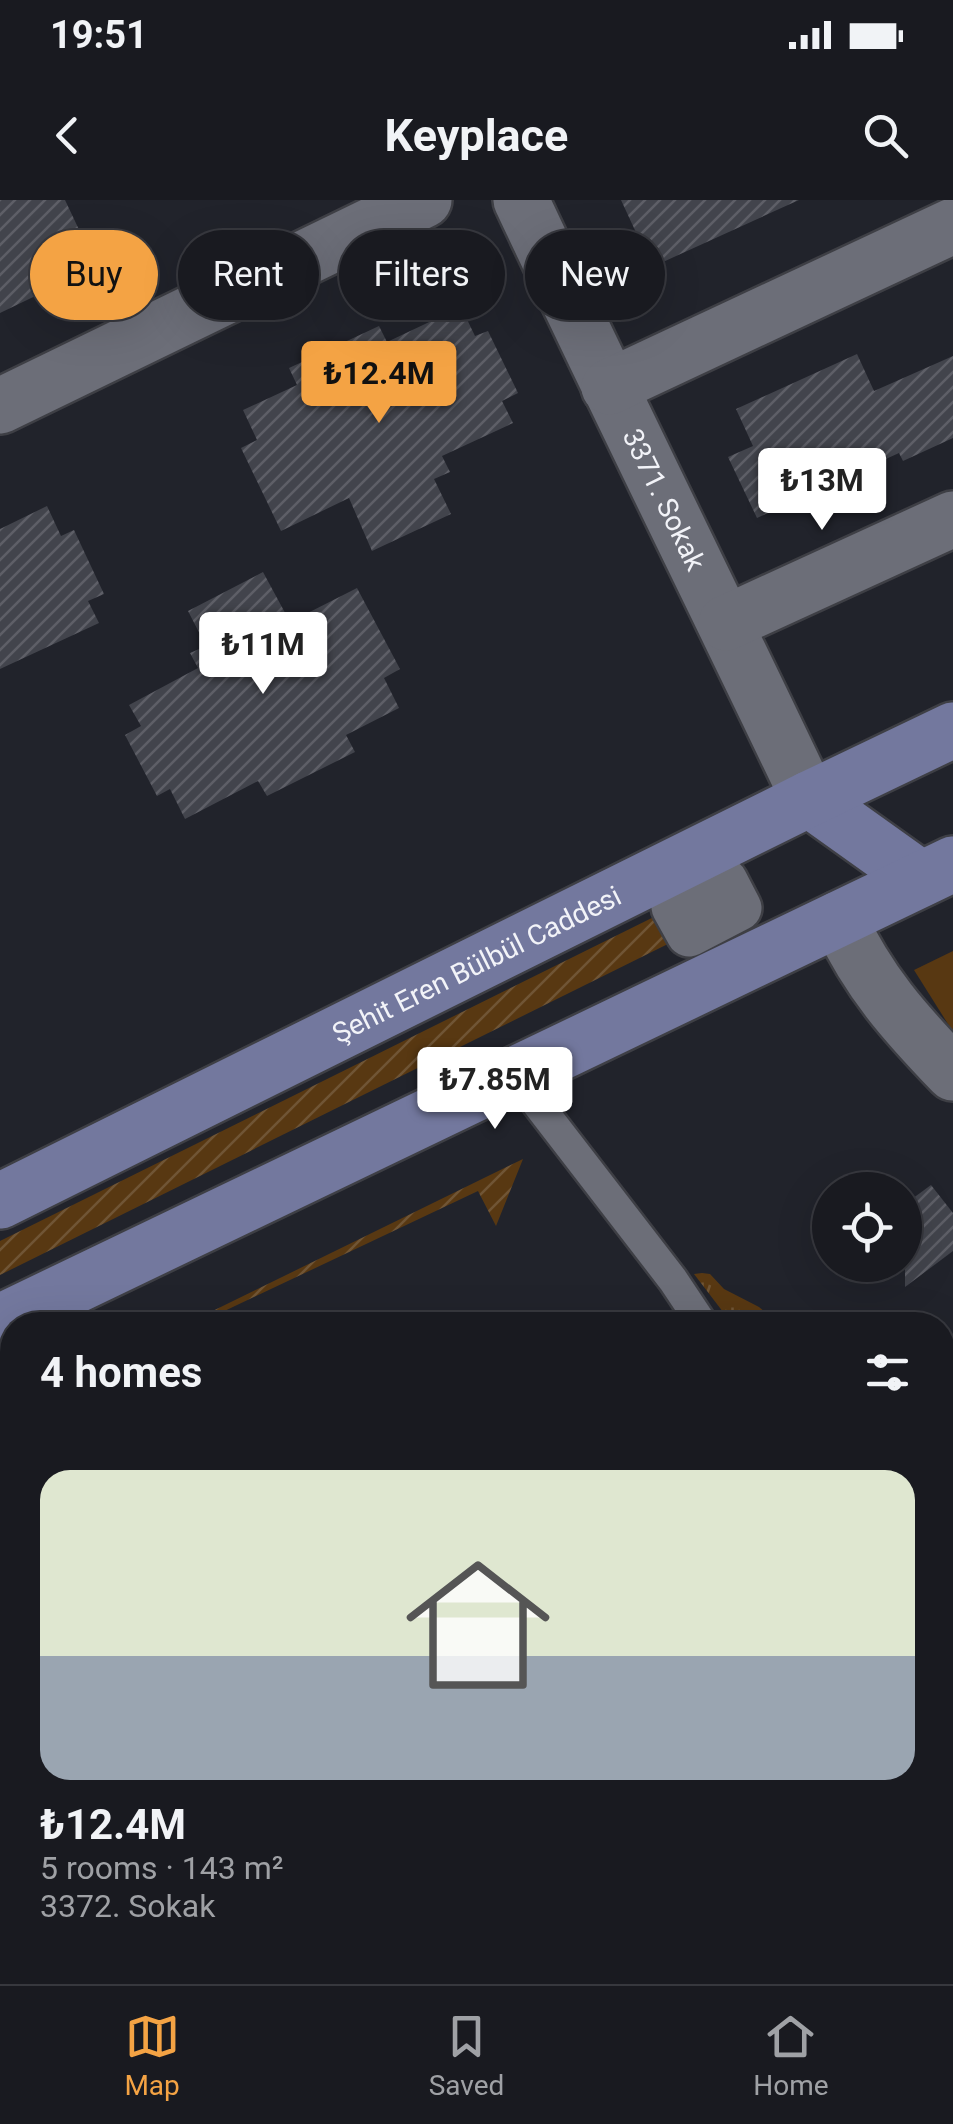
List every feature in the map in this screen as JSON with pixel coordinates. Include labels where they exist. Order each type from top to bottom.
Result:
[{"type":"main road","name":"Şehit Eren Bülbül Caddesi","points":[[0,1201],[953,730]]},
{"type":"main road","points":[[809,799],[937,871]]},
{"type":"main road","points":[[40,1312],[515,1075],[937,871]]},
{"type":"street","points":[[0,406],[424,200]]},
{"type":"street","name":"3371. Sokak","points":[[521,200],[809,799]]},
{"type":"street","points":[[608,387],[953,226]]},
{"type":"street","points":[[726,624],[953,519]]},
{"type":"street","points":[[838,919],[857,958],[888,1002],[953,1072]]},
{"type":"lane","points":[[515,1075],[694,1312]]},
{"type":"green space","points":[[674,907],[680,938],[0,1275],[0,1241]]},
{"type":"green space","points":[[953,951],[953,1032],[914,970]]},
{"type":"green space","points":[[523,1159],[496,1226],[478,1191],[222,1312],[211,1312]]},
{"type":"green space","points":[[694,1274],[710,1274],[724,1289],[765,1312],[723,1312]]},
{"type":"building","points":[[0,200],[65,200],[79,230],[30,230],[30,299],[0,313]]},
{"type":"building","points":[[621,200],[799,200],[665,261],[665,230],[635,230]]},
{"type":"building","points":[[434,320],[467,320],[475,336],[488,331],[518,393],[502,401],[513,423],[442,456],[450,472],[434,479],[451,514],[372,551],[349,498],[281,531],[241,448],[257,440],[243,410],[297,385],[289,368],[379,326],[387,342]]},
{"type":"building","points":[[857,354],[874,391],[953,356],[953,438],[903,461],[899,453],[757,518],[728,457],[753,446],[736,409]]},
{"type":"building","points":[[47,506],[61,536],[74,530],[104,594],[88,601],[99,623],[0,669],[0,529]]},
{"type":"building","points":[[263,572],[290,622],[357,588],[400,669],[384,678],[399,708],[346,735],[355,752],[267,796],[258,781],[185,819],[170,789],[157,796],[125,735],[141,726],[129,705],[198,668],[190,653],[206,646],[188,611]]},
{"type":"building","points":[[931,1185],[953,1213],[953,1251],[922,1274],[922,1192]]}]
